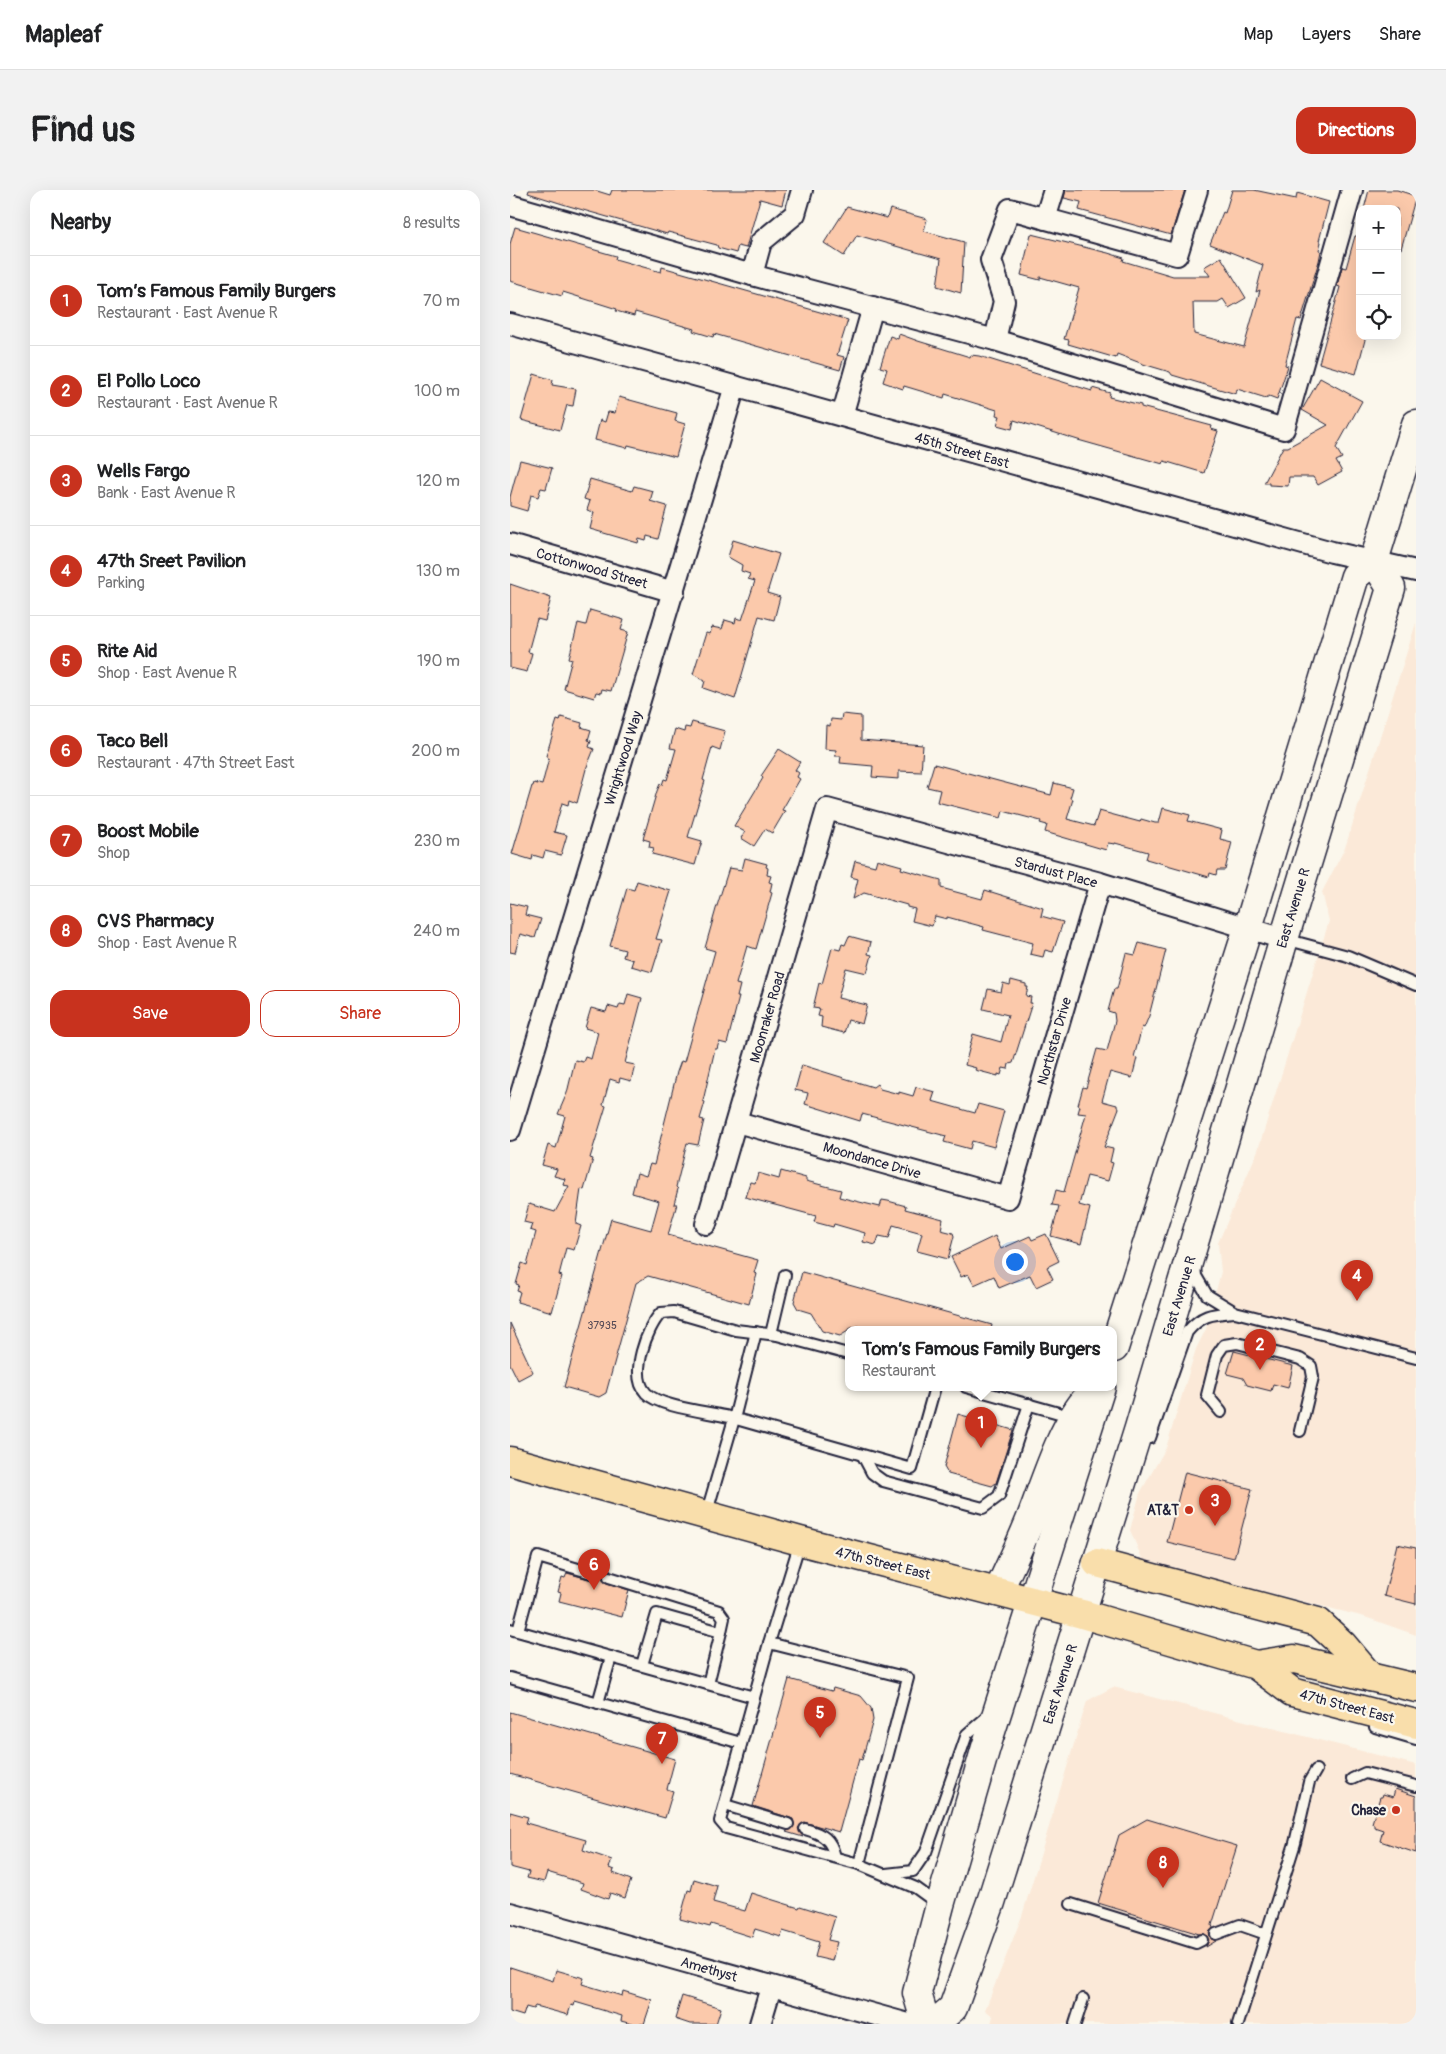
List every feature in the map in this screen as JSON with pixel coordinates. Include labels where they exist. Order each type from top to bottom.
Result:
[{"type":"highway","name":"47th Street East","points":[[510,1462],[800,1542],[1082,1614],[1256,1665],[1292,1692],[1320,1705],[1416,1724]]},
{"type":"highway","points":[[1097,1564],[1318,1622],[1343,1646],[1370,1677]]},
{"type":"highway","name":"47th Street East","points":[[1256,1665],[1294,1660],[1416,1688]]},
{"type":"main road","points":[[1117,1339],[1248,928],[1355,576],[1374,561],[1416,424]]},
{"type":"main road","name":"East Avenue R","points":[[934,2024],[953,2008],[991,1902],[1082,1614],[1194,1246],[1284,939],[1391,588],[1374,561]]},
{"type":"main road","points":[[926,2024],[917,1993],[940,1905],[998,1707],[1032,1601],[1082,1420],[1078,1407],[1093,1391]]},
{"type":"main road","points":[[998,1592],[1030,1521],[1052,1463],[1082,1420],[1099,1391]]},
{"type":"street","points":[[752,274],[760,242],[795,214],[802,190]]},
{"type":"street","points":[[1045,219],[1054,190]]},
{"type":"street","points":[[995,340],[1004,301],[991,260],[1010,209],[1177,255],[1197,190]]},
{"type":"street","points":[[510,205],[752,274],[995,340],[1284,428],[1352,190]]},
{"type":"street","points":[[842,416],[873,307]]},
{"type":"street","name":"45th Street East","points":[[510,324],[1332,552],[1416,571]]},
{"type":"street","name":"Wrightwood Way","points":[[510,1130],[515,1098],[674,592],[735,386]]},
{"type":"street","name":"Cottonwood Street","points":[[510,544],[674,592]]},
{"type":"street","name":"Stardust Place","points":[[827,809],[1100,883],[1284,939]]},
{"type":"street","name":"Moonraker Road","points":[[706,1224],[827,809]]},
{"type":"street","name":"Northstar Drive","points":[[1008,1198],[1100,883]]},
{"type":"street","name":"Moondance Drive","points":[[737,1122],[1008,1198]]},
{"type":"street","name":"Amethyst","points":[[510,1913],[908,2024]]},
{"type":"street","points":[[760,2024],[771,1987]]},
{"type":"lane","points":[[1284,939],[1348,956],[1416,985]]},
{"type":"lane","points":[[1194,1246],[1196,1276],[1207,1294],[1234,1312],[1416,1358]]},
{"type":"lane","points":[[771,1334],[785,1275]]},
{"type":"lane","points":[[845,1353],[771,1334],[736,1330],[674,1312],[661,1312],[654,1320],[646,1339],[640,1360],[639,1378],[645,1393],[658,1400],[734,1419],[912,1469],[934,1391]]},
{"type":"lane","points":[[1126,1469],[1149,1441],[1187,1332],[1197,1320],[1216,1314],[1234,1312]]},
{"type":"lane","points":[[706,1515],[734,1419],[756,1332]]},
{"type":"lane","points":[[1222,1412],[1207,1395],[1211,1376],[1220,1350],[1224,1346],[1237,1343],[1300,1359],[1311,1366],[1313,1377],[1300,1431]]},
{"type":"lane","points":[[981,1391],[1082,1420]]},
{"type":"lane","points":[[863,1456],[872,1473],[884,1481],[983,1508],[999,1496],[1029,1404]]},
{"type":"lane","points":[[800,1542],[720,1821],[726,1828],[860,1864],[916,1888],[940,1905]]},
{"type":"lane","points":[[596,1574],[538,1557],[514,1630],[754,1697]]},
{"type":"lane","points":[[609,1577],[719,1611],[724,1618],[708,1684]]},
{"type":"lane","points":[[642,1666],[657,1614],[721,1632]]},
{"type":"lane","points":[[770,1643],[908,1678],[860,1864]]},
{"type":"lane","points":[[598,1703],[611,1657]]},
{"type":"lane","points":[[510,1678],[741,1743]]},
{"type":"lane","points":[[885,1874],[913,1871],[926,1852],[968,1734],[998,1707]]},
{"type":"lane","points":[[1365,1724],[1416,1739]]},
{"type":"lane","points":[[1238,2024],[1295,1843],[1310,1782],[1316,1770]]},
{"type":"lane","points":[[1352,1779],[1365,1773],[1416,1786]]},
{"type":"lane","points":[[725,1805],[788,1824]]},
{"type":"lane","points":[[805,1829],[822,1834],[833,1848],[835,1857]]},
{"type":"lane","points":[[1071,1904],[1196,1942],[1202,1940]]},
{"type":"lane","points":[[1216,1934],[1240,1926],[1266,1934]]},
{"type":"lane","points":[[1075,2024],[1083,1999]]},
{"type":"shaded area","points":[[1416,623],[1416,1635],[1365,1617],[1143,1561],[1130,1530],[1140,1493],[1166,1448],[1196,1349],[1206,1329],[1221,1272],[1218,1243],[1258,1150],[1329,921],[1322,892],[1345,848]]},
{"type":"shaded area","points":[[1113,1687],[1416,1765],[1416,2024],[991,2024],[993,2016],[985,2010],[1022,1916],[1087,1701]]},
{"type":"building","points":[[529,190],[594,190],[610,195],[612,190],[786,190],[782,205],[760,199],[746,248],[738,246],[736,253],[718,248],[717,245],[668,232],[667,234],[569,206],[528,193]]},
{"type":"building","points":[[1066,190],[1185,190],[1171,235],[1079,210],[1081,202],[1064,198]]},
{"type":"building","points":[[1232,190],[1254,190],[1296,199],[1297,193],[1329,202],[1319,241],[1321,242],[1319,250],[1321,251],[1319,261],[1301,320],[1297,319],[1285,365],[1288,366],[1277,399],[1269,396],[1266,398],[1237,389],[1236,394],[1172,375],[1170,372],[1117,354],[1116,358],[1068,344],[1069,340],[1064,339],[1079,288],[1040,277],[1040,280],[1021,275],[1031,234],[1108,253],[1124,258],[1123,261],[1173,276],[1210,276],[1204,267],[1221,257],[1246,298],[1229,308],[1223,299],[1218,302],[1193,302],[1194,334],[1244,347],[1260,290],[1256,292],[1263,265],[1210,244],[1223,212],[1225,213]]},
{"type":"building","points":[[1369,190],[1397,190],[1416,196],[1401,249],[1401,205],[1365,205]]},
{"type":"building","points":[[847,207],[887,218],[890,209],[927,219],[924,231],[964,242],[961,293],[937,286],[941,259],[857,235],[844,256],[824,243]]},
{"type":"building","points":[[515,227],[616,256],[615,259],[661,272],[662,267],[848,320],[837,355],[844,357],[840,370],[714,334],[713,337],[693,331],[694,329],[635,312],[634,316],[616,311],[617,309],[563,292],[562,296],[510,281],[510,244]]},
{"type":"building","points":[[1356,236],[1356,340],[1365,340],[1356,374],[1319,363],[1340,287],[1337,286],[1342,267],[1346,268]]},
{"type":"building","points":[[899,334],[970,357],[971,355],[979,356],[1092,391],[1092,388],[1110,393],[1109,397],[1212,426],[1211,429],[1218,431],[1204,473],[1164,461],[1163,464],[1014,420],[1012,429],[997,425],[1000,416],[996,415],[997,410],[945,394],[944,398],[904,386],[903,389],[883,382],[887,369],[880,367],[890,336],[898,339]]},
{"type":"building","points":[[534,374],[553,380],[552,385],[576,389],[573,406],[567,405],[560,430],[521,420]]},
{"type":"building","points":[[1320,378],[1362,401],[1336,448],[1342,458],[1336,461],[1342,472],[1318,485],[1313,477],[1289,477],[1288,486],[1264,483],[1283,447],[1288,447],[1328,425],[1302,410]]},
{"type":"building","points":[[619,397],[677,413],[675,421],[685,424],[676,457],[628,445],[627,448],[595,440],[600,420],[605,422],[608,412],[615,413]]},
{"type":"building","points":[[520,460],[552,468],[546,489],[541,488],[538,497],[531,495],[527,511],[510,506],[510,497]]},
{"type":"building","points":[[590,479],[632,491],[634,486],[653,491],[650,501],[667,506],[658,539],[647,536],[646,541],[639,539],[638,543],[590,529],[594,512],[587,510],[590,501],[584,499]]},
{"type":"building","points":[[733,540],[779,554],[767,593],[780,597],[774,620],[759,616],[735,699],[703,688],[705,681],[693,674],[706,633],[710,634],[712,627],[722,629],[725,620],[735,623],[736,618],[742,620],[755,581],[748,579],[750,574],[741,571],[742,565],[728,557]]},
{"type":"building","points":[[510,584],[551,598],[545,621],[537,619],[528,652],[532,653],[527,672],[510,668]]},
{"type":"building","points":[[590,610],[624,620],[621,630],[628,632],[611,691],[602,689],[601,693],[596,692],[594,698],[564,689],[572,659],[569,658],[578,623],[586,625]]},
{"type":"building","points":[[842,714],[861,716],[861,740],[923,745],[921,772],[899,771],[899,779],[872,777],[873,766],[840,763],[841,756],[835,756],[836,750],[825,749],[826,725],[830,726],[831,719],[841,720]]},
{"type":"building","points":[[561,717],[582,723],[581,727],[591,730],[588,740],[591,741],[589,747],[594,749],[586,769],[577,803],[569,800],[568,805],[562,803],[554,832],[567,835],[561,855],[545,851],[543,858],[533,855],[532,860],[512,854],[532,786],[534,783],[542,785],[549,758],[546,756],[557,720],[560,721]]},
{"type":"building","points":[[692,722],[725,731],[720,750],[712,747],[703,780],[705,781],[688,837],[702,841],[695,865],[652,854],[654,848],[649,847],[650,841],[643,839],[657,791],[664,779],[667,780],[676,749],[670,748],[675,729],[684,732],[685,727],[690,728]]},
{"type":"building","points":[[779,749],[800,762],[795,770],[799,773],[797,777],[800,779],[782,810],[785,811],[772,833],[765,829],[754,846],[741,838],[745,832],[734,826],[763,778],[761,776]]},
{"type":"building","points":[[934,764],[1051,795],[1054,783],[1073,788],[1070,798],[1073,799],[1067,819],[1094,826],[1099,811],[1140,822],[1141,819],[1155,823],[1159,823],[1163,808],[1190,815],[1188,821],[1222,830],[1220,839],[1232,842],[1225,870],[1217,870],[1216,875],[1210,873],[1209,877],[1146,859],[1148,852],[1115,843],[1108,843],[1106,850],[1045,832],[1047,825],[1040,823],[1041,821],[1003,811],[1001,818],[937,802],[940,790],[927,787]]},
{"type":"building","points":[[745,858],[767,864],[767,875],[771,876],[769,882],[772,883],[770,892],[772,893],[756,949],[747,946],[736,984],[740,985],[737,997],[739,997],[727,1044],[719,1042],[717,1049],[715,1049],[703,1101],[705,1102],[700,1119],[704,1120],[698,1145],[687,1143],[676,1187],[678,1189],[674,1204],[677,1204],[668,1235],[758,1260],[754,1273],[757,1274],[749,1304],[648,1276],[636,1283],[606,1393],[599,1397],[564,1387],[611,1219],[651,1230],[659,1201],[632,1193],[637,1173],[646,1176],[650,1164],[654,1165],[677,1072],[681,1061],[684,1062],[715,951],[705,948],[716,909],[729,868],[742,870]]},
{"type":"building","points":[[877,859],[902,866],[901,869],[941,880],[941,888],[982,899],[985,890],[1043,908],[1041,916],[1063,922],[1053,952],[1045,950],[1043,957],[1030,954],[1033,943],[983,930],[984,927],[947,917],[947,919],[935,916],[932,926],[912,921],[915,909],[864,893],[853,899],[858,879],[851,877],[855,861],[875,866]]},
{"type":"building","points":[[637,881],[671,891],[656,939],[662,940],[652,972],[631,966],[633,960],[623,957],[625,950],[610,946],[627,888],[634,890]]},
{"type":"building","points":[[510,903],[527,907],[525,915],[541,919],[535,938],[520,934],[515,953],[510,952]]},
{"type":"building","points":[[849,936],[871,942],[868,954],[872,955],[867,973],[846,968],[838,998],[867,1005],[862,1024],[848,1020],[844,1033],[821,1027],[822,1017],[818,1016],[820,1009],[813,1008],[819,983],[822,984],[832,948],[840,950],[842,944],[845,945]]},
{"type":"building","points":[[1139,943],[1166,950],[1149,1016],[1144,1028],[1142,1027],[1134,1057],[1137,1058],[1132,1078],[1110,1072],[1102,1101],[1117,1105],[1119,1108],[1104,1147],[1113,1149],[1110,1162],[1113,1163],[1108,1181],[1087,1176],[1079,1205],[1090,1208],[1081,1244],[1051,1236],[1059,1206],[1052,1205],[1056,1190],[1064,1192],[1086,1114],[1078,1113],[1080,1106],[1078,1105],[1083,1087],[1086,1088],[1097,1049],[1107,1051],[1115,1021],[1114,1013],[1108,1011],[1114,989],[1117,989],[1126,953],[1135,955]]},
{"type":"building","points":[[1011,980],[1026,984],[1026,987],[1028,987],[1026,996],[1031,997],[1030,1003],[1032,1003],[1013,1063],[1009,1064],[1008,1069],[1003,1068],[1001,1075],[998,1074],[998,1076],[975,1070],[976,1068],[965,1065],[973,1034],[1001,1042],[1008,1015],[983,1009],[988,989],[1001,992],[1003,983],[1010,985]]},
{"type":"building","points":[[628,994],[642,998],[625,1063],[635,1065],[631,1081],[620,1078],[619,1082],[610,1079],[603,1105],[606,1106],[590,1158],[593,1159],[584,1190],[581,1189],[576,1224],[581,1226],[574,1250],[566,1248],[559,1275],[562,1276],[552,1312],[517,1302],[520,1292],[517,1291],[519,1285],[516,1284],[522,1263],[527,1265],[536,1232],[530,1230],[532,1224],[524,1222],[529,1204],[555,1212],[569,1186],[563,1185],[565,1179],[554,1176],[557,1169],[542,1165],[548,1145],[556,1148],[565,1116],[558,1114],[567,1093],[575,1060],[583,1062],[585,1057],[591,1059],[598,1032],[585,1028],[591,1008],[606,1012],[608,1006],[618,1009],[620,1004],[625,1005]]},
{"type":"building","points":[[802,1065],[873,1087],[877,1084],[880,1089],[899,1094],[899,1092],[913,1096],[916,1087],[935,1092],[932,1101],[975,1113],[978,1104],[1004,1111],[994,1147],[972,1141],[970,1149],[944,1142],[946,1136],[862,1114],[860,1121],[805,1104],[808,1093],[795,1090]]},
{"type":"building","points":[[781,1171],[806,1178],[806,1181],[841,1190],[839,1197],[880,1207],[882,1200],[888,1201],[906,1206],[905,1209],[943,1219],[941,1230],[953,1233],[954,1236],[948,1259],[917,1251],[922,1233],[893,1225],[889,1238],[879,1236],[876,1245],[863,1242],[865,1233],[834,1224],[833,1227],[814,1222],[816,1216],[745,1197],[750,1182],[755,1183],[758,1173],[779,1179]]},
{"type":"building","points":[[1046,1234],[1059,1261],[1047,1267],[1053,1279],[1036,1287],[1030,1275],[999,1288],[994,1276],[974,1285],[968,1274],[961,1277],[951,1257],[995,1236],[1001,1249],[1030,1236],[1032,1240]]},
{"type":"building","points":[[802,1272],[992,1325],[845,1326],[845,1333],[840,1336],[822,1331],[811,1313],[798,1309],[794,1302]]},
{"type":"building","points":[[510,1323],[533,1372],[518,1380],[510,1364]]},
{"type":"building","points":[[1234,1351],[1293,1366],[1288,1388],[1273,1384],[1271,1391],[1247,1385],[1243,1378],[1227,1374]]},
{"type":"building","points":[[958,1414],[1013,1430],[996,1483],[992,1486],[948,1474],[944,1467]]},
{"type":"building","points":[[1185,1472],[1252,1489],[1234,1558],[1167,1542]]},
{"type":"building","points":[[1397,1544],[1416,1548],[1416,1604],[1384,1596]]},
{"type":"building","points":[[598,1566],[611,1570],[603,1575],[604,1582],[629,1590],[622,1617],[559,1601],[561,1593],[558,1592],[562,1577],[565,1578],[567,1573],[596,1581],[602,1575]]},
{"type":"building","points":[[789,1679],[832,1691],[833,1688],[861,1696],[871,1708],[873,1720],[862,1760],[859,1759],[839,1832],[804,1822],[798,1828],[803,1837],[786,1832],[794,1826],[793,1819],[753,1806]]},
{"type":"building","points":[[510,1712],[675,1759],[667,1789],[673,1791],[665,1818],[510,1774]]},
{"type":"building","name":"Chase","points":[[1395,1789],[1416,1796],[1416,1853],[1380,1841],[1383,1830],[1374,1827],[1372,1823],[1380,1797],[1383,1794],[1393,1797]]},
{"type":"building","points":[[510,1812],[528,1817],[526,1823],[586,1840],[583,1850],[612,1860],[609,1868],[614,1870],[613,1873],[631,1880],[625,1898],[610,1893],[608,1899],[581,1889],[583,1883],[547,1872],[544,1882],[527,1878],[529,1872],[510,1867]]},
{"type":"building","points":[[1147,1819],[1237,1846],[1212,1925],[1213,1928],[1209,1932],[1211,1939],[1216,1941],[1206,1947],[1209,1940],[1205,1934],[1199,1934],[1098,1903],[1119,1835]]},
{"type":"building","points":[[694,1879],[717,1886],[713,1902],[745,1911],[751,1893],[835,1917],[828,1940],[837,1942],[832,1961],[815,1957],[819,1942],[783,1931],[781,1937],[755,1929],[752,1937],[711,1924],[710,1927],[680,1919],[688,1890],[691,1891]]},
{"type":"building","points":[[510,1967],[553,1981],[556,1970],[584,1978],[582,1984],[622,1996],[623,1991],[652,2000],[644,2024],[632,2024],[621,2021],[622,2016],[575,2002],[574,2006],[571,2005],[568,2015],[535,2006],[533,2009],[526,2007],[523,2016],[510,2012]]},
{"type":"building","points":[[682,1996],[721,2008],[716,2024],[690,2024],[675,2019]]},
{"type":"place","name":"47th Sreet Pavilion","points":[[1357,1301]]},
{"type":"place","name":"El Pollo Loco","points":[[1260,1370]]},
{"type":"place","name":"Tom’s Famous Family Burgers","points":[[981,1448]]},
{"type":"place","name":"AT&T","points":[[1189,1510]]},
{"type":"place","name":"Wells Fargo","points":[[1215,1526]]},
{"type":"place","name":"Taco Bell","points":[[594,1590]]},
{"type":"place","name":"Rite Aid","points":[[820,1738]]},
{"type":"place","name":"Boost Mobile","points":[[662,1764]]},
{"type":"place","name":"Chase","points":[[1396,1810]]},
{"type":"place","name":"CVS Pharmacy","points":[[1163,1888]]}]
